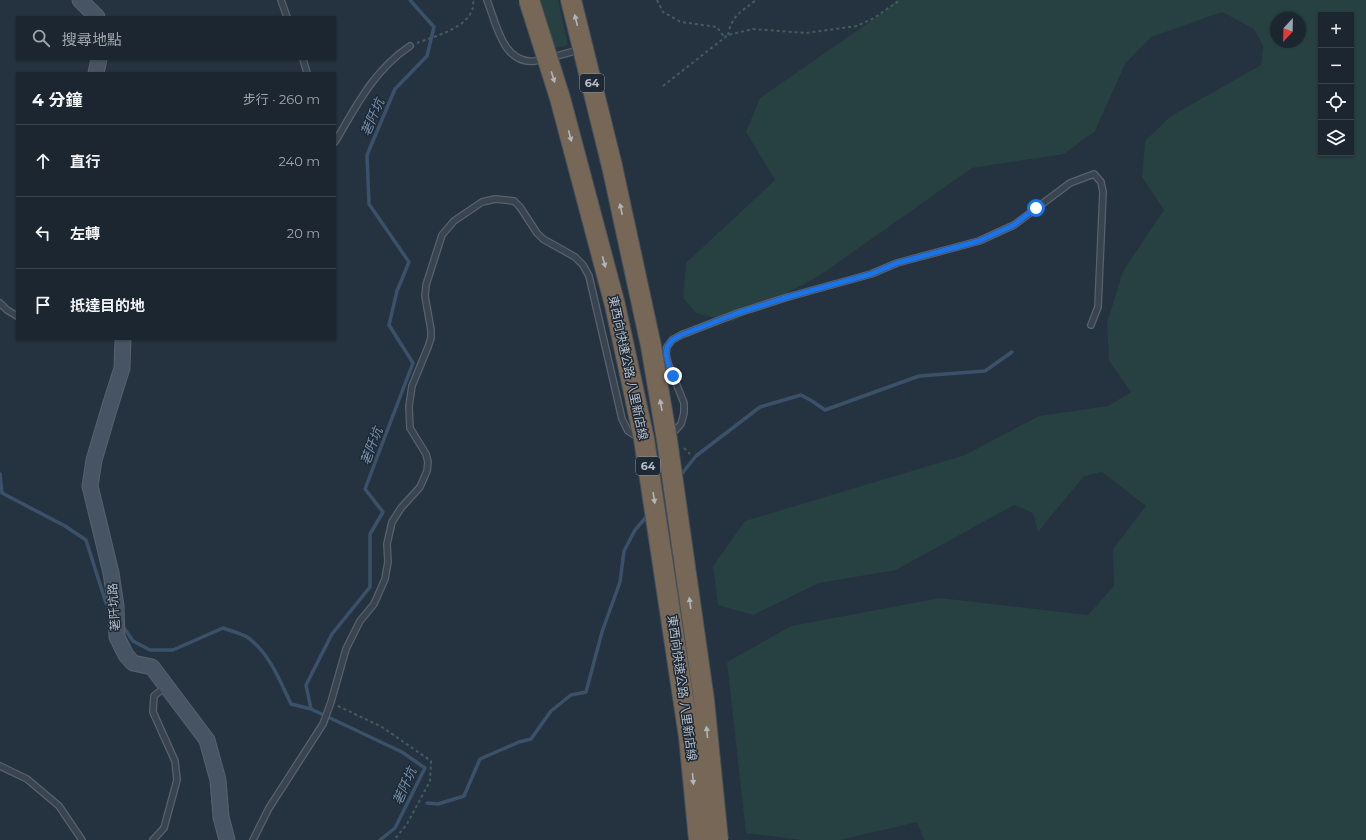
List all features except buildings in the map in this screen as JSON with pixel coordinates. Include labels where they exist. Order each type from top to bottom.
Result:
[{"type":"highway","name":"東西向快速公路 八里新店線","points":[[530,0],[560,98],[615,305],[644,439],[690,737],[699,840]]},
{"type":"highway","name":"東西向快速公路 八里新店線","points":[[571,0],[612,166],[651,346],[667,440],[704,700],[718,840]]},
{"type":"street","points":[[80,0],[96,16]]},
{"type":"street","points":[[96,72],[99,60]]},
{"type":"street","name":"荖阡坑路","points":[[123,340],[122,368],[94,460],[90,486],[112,573],[116,606],[116,637],[126,656],[133,663],[152,667],[207,740],[218,780],[221,817],[227,840]]},
{"type":"lane","points":[[281,0],[287,16]]},
{"type":"lane","points":[[487,0],[503,43],[508,51],[516,58],[525,61],[534,61],[583,49]]},
{"type":"lane","points":[[336,140],[373,80],[410,46]]},
{"type":"lane","points":[[303,60],[307,72]]},
{"type":"lane","points":[[662,440],[673,434],[681,424],[684,413],[684,403],[668,363],[666,354],[667,347],[672,340],[681,335],[738,313],[788,297],[871,274],[897,263],[979,241],[1014,225],[1070,183],[1094,174],[1102,182],[1103,192],[1098,307],[1091,325]]},
{"type":"lane","points":[[253,840],[269,808],[323,724],[331,704],[346,649],[360,621],[374,604],[385,579],[388,562],[387,544],[392,522],[401,508],[420,487],[428,471],[426,454],[410,428],[410,396],[412,386],[428,347],[430,338],[431,330],[425,296],[426,285],[442,235],[454,221],[482,202],[495,199],[514,201],[520,206],[537,233],[543,239],[575,257],[583,265],[589,276],[622,419],[628,430],[636,438],[650,442]]},
{"type":"lane","points":[[0,303],[7,310],[16,315]]},
{"type":"lane","points":[[153,840],[164,828],[177,780],[175,761],[153,712],[154,696],[166,686]]},
{"type":"lane","points":[[0,766],[27,779],[59,806],[82,840]]},
{"type":"path","points":[[410,46],[456,27],[468,20],[474,4],[473,0]]},
{"type":"path","points":[[657,0],[663,12],[681,22],[717,27],[724,38]]},
{"type":"path","points":[[728,35],[730,24],[736,16],[756,0]]},
{"type":"path","points":[[663,86],[728,35],[753,29],[806,33],[857,26],[874,18],[900,0]]},
{"type":"path","points":[[331,704],[382,727],[431,761],[430,781],[407,824],[394,840]]},
{"type":"green space","points":[[540,0],[558,0],[568,45],[555,48]]},
{"type":"green space","points":[[896,0],[1366,0],[1366,840],[924,840],[917,822],[840,840],[802,840],[746,833],[727,662],[791,626],[940,598],[1088,615],[1114,586],[1113,549],[1146,506],[1102,472],[1084,476],[1038,532],[1033,513],[1014,505],[896,570],[819,583],[753,615],[718,605],[713,566],[745,521],[965,455],[1039,416],[1108,406],[1131,392],[1109,361],[1107,323],[1123,271],[1164,210],[1142,177],[1145,141],[1171,116],[1261,65],[1263,46],[1254,29],[1222,12],[1151,37],[1125,64],[1095,131],[1064,154],[972,168],[819,276],[732,322],[696,313],[683,298],[686,263],[775,180],[746,132],[760,98],[887,10]]},
{"type":"waterway","name":"荖阡坑","points":[[380,840],[395,828],[425,768],[402,752],[311,709],[306,685],[332,634],[370,587],[370,534],[383,512],[365,489],[413,363],[389,325],[397,291],[409,262],[369,204],[367,155],[395,89],[427,56],[434,27],[410,0]]},
{"type":"waterway","points":[[680,476],[696,456],[760,407],[801,395],[825,410],[919,376],[985,371],[1012,352]]},
{"type":"waterway","points":[[0,474],[2,493],[65,526],[86,540],[106,603],[111,609]]},
{"type":"waterway","points":[[427,803],[438,804],[464,796],[480,759],[519,742],[531,739],[551,711],[571,695],[586,692],[602,632],[620,582],[624,551],[635,530],[648,515]]},
{"type":"waterway","points":[[122,625],[133,641],[150,650],[173,650],[223,628],[247,637],[255,643],[268,659],[291,704],[311,709]]},
{"type":"route","points":[[673,376],[666,354],[667,347],[672,340],[681,335],[738,313],[788,297],[871,274],[897,263],[979,241],[1014,225],[1036,208]]}]
